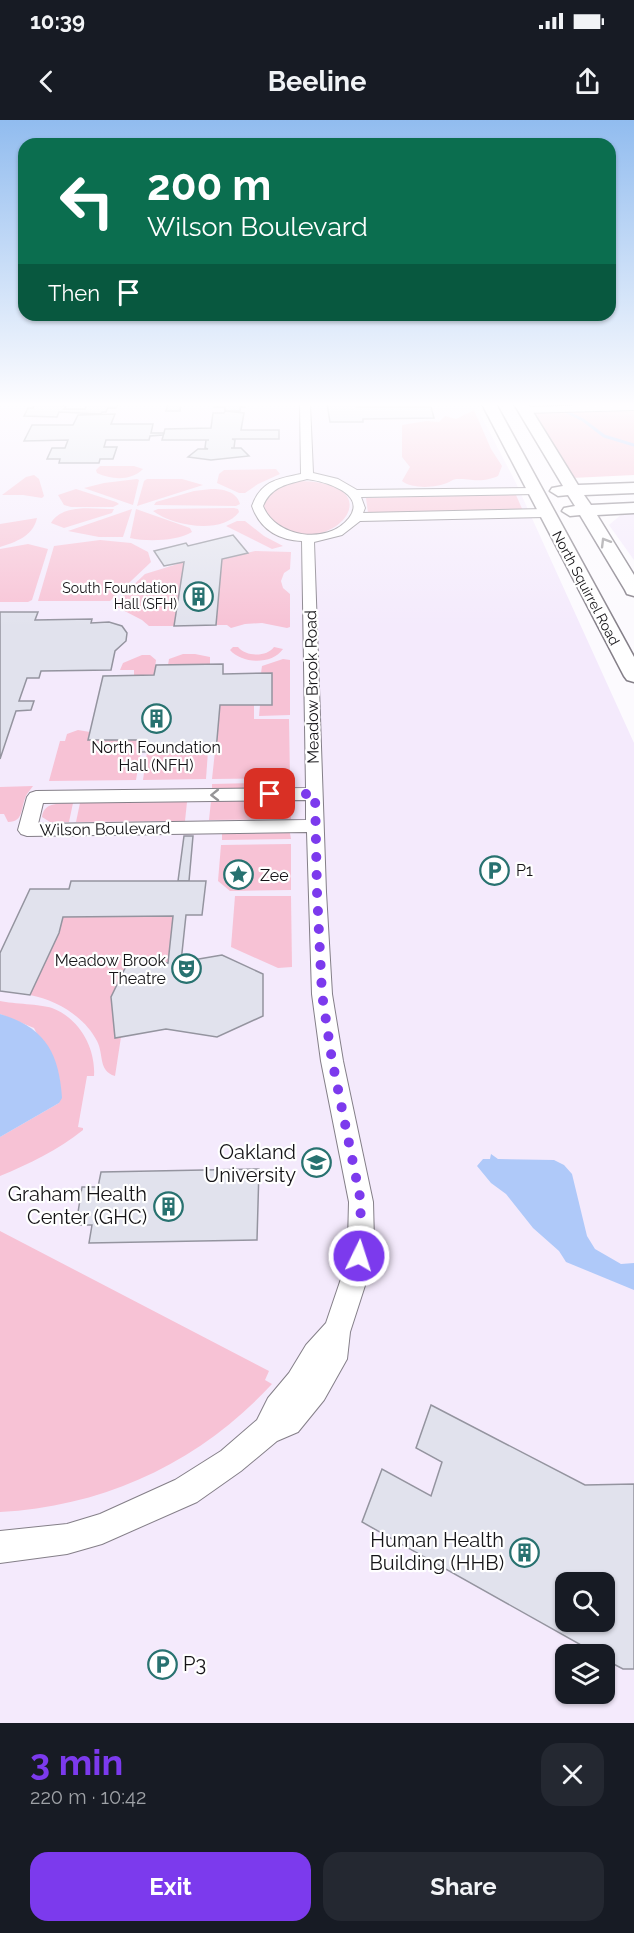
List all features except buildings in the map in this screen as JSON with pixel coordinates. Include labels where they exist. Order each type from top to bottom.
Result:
[{"type":"main road","name":"North Squirrel Road","points":[[530,479],[545,513],[634,676]]},
{"type":"main road","points":[[567,479],[634,590]]},
{"type":"main road","points":[[536,491],[634,488]]},
{"type":"main road","points":[[545,513],[634,508]]},
{"type":"street","points":[[295,479],[274,484],[260,495],[256,507],[260,520],[274,531],[308,539],[344,530],[357,517],[359,505],[355,495],[339,483],[320,479]]},
{"type":"street","points":[[355,495],[536,491]]},
{"type":"street","points":[[357,517],[545,513]]},
{"type":"street","name":"Meadow Brook Road","points":[[0,1547],[66,1539],[130,1518],[164,1503],[208,1477],[247,1449],[267,1430],[288,1422],[319,1382],[333,1359],[336,1332],[357,1270],[361,1241],[361,1202],[335,1078],[324,1006],[317,892],[308,539]]},
{"type":"street","name":"Wilson Boulevard","points":[[315,794],[36,797],[27,830],[316,826]]},
{"type":"shaded area","name":"Oakland University","points":[[0,479],[514,479],[634,743],[634,1723],[0,1723]]},
{"type":"shaded area","points":[[24,479],[39,479],[44,496],[42,498],[2,495]]},
{"type":"shaded area","points":[[147,479],[182,479],[203,485],[137,506],[144,481]]},
{"type":"shaded area","points":[[218,479],[269,479],[245,493],[239,493],[217,483]]},
{"type":"shaded area","points":[[403,479],[487,479],[456,479],[430,487],[406,484],[402,481]]},
{"type":"shaded area","points":[[139,480],[133,505],[84,488],[104,483]]},
{"type":"shaded area","points":[[298,481],[331,485],[347,496],[349,509],[341,522],[325,532],[305,535],[284,528],[264,509],[267,497],[271,493],[280,487]]},
{"type":"shaded area","points":[[76,489],[119,504],[113,507],[64,505],[58,495]]},
{"type":"shaded area","points":[[224,490],[232,494],[240,504],[236,506],[154,505],[156,502],[194,491]]},
{"type":"shaded area","points":[[516,495],[523,511],[368,513],[366,498]]},
{"type":"shaded area","points":[[79,508],[114,509],[112,513],[64,528],[51,523],[63,512]]},
{"type":"shaded area","points":[[234,508],[239,512],[231,519],[210,526],[172,521],[153,511],[158,509]]},
{"type":"shaded area","points":[[132,509],[123,537],[99,537],[68,531]]},
{"type":"shaded area","points":[[136,509],[190,528],[192,532],[162,540],[130,538]]},
{"type":"shaded area","points":[[634,513],[634,560],[609,525],[622,514]]},
{"type":"shaded area","points":[[37,518],[28,534],[0,547],[0,524]]},
{"type":"shaded area","points":[[237,521],[245,521],[264,536],[283,546],[272,549],[226,526]]},
{"type":"shaded area","points":[[100,540],[131,543],[148,552],[151,562],[110,601],[38,601],[54,546]]},
{"type":"shaded area","points":[[28,544],[48,549],[32,600],[0,602],[0,549]]},
{"type":"shaded area","points":[[255,551],[291,552],[290,569],[284,573],[281,581],[283,588],[290,594],[290,627],[262,623],[231,628],[227,625],[216,625],[222,559]]},
{"type":"shaded area","points":[[184,562],[174,626],[149,626],[115,606],[118,600],[145,574]]},
{"type":"shaded area","points":[[238,647],[251,654],[267,653],[274,647],[283,649],[272,658],[257,661],[235,655],[230,650]]},
{"type":"shaded area","points":[[183,654],[210,657],[210,664],[168,665],[169,659]]},
{"type":"shaded area","points":[[142,655],[150,655],[156,660],[154,675],[134,675],[134,670],[120,670],[123,663]]},
{"type":"shaded area","points":[[283,659],[290,660],[290,715],[259,716],[260,705],[272,705],[272,673],[261,673],[262,666]]},
{"type":"shaded area","points":[[220,705],[254,705],[254,719],[289,719],[290,778],[212,779]]},
{"type":"shaded area","points":[[78,730],[90,732],[89,740],[143,740],[136,780],[49,781],[60,741],[65,741],[67,734]]},
{"type":"shaded area","points":[[208,751],[206,779],[143,780],[147,752]]},
{"type":"shaded area","points":[[291,782],[291,788],[212,789],[212,784]]},
{"type":"shaded area","points":[[33,786],[27,794],[20,816],[8,822],[4,814],[0,814],[0,787]]},
{"type":"shaded area","points":[[291,800],[291,819],[209,820],[211,801]]},
{"type":"shaded area","points":[[187,802],[185,821],[76,822],[80,803]]},
{"type":"shaded area","points":[[73,803],[69,822],[50,822],[42,817],[43,812],[50,806]]},
{"type":"shaded area","points":[[290,833],[291,839],[222,840],[222,834]]},
{"type":"shaded area","points":[[291,844],[291,890],[230,891],[218,881],[221,845]]},
{"type":"shaded area","points":[[235,896],[291,896],[292,967],[278,968],[231,947]]},
{"type":"shaded area","points":[[173,916],[168,963],[131,956],[111,997],[121,1037],[115,1076],[106,1070],[97,1041],[85,1024],[59,1005],[30,995],[59,933],[63,917]]},
{"type":"shaded area","points":[[0,1001],[52,1008],[70,1019],[84,1035],[89,1045],[94,1076],[87,1076],[78,1127],[83,1130],[43,1156],[0,1176],[0,1137],[59,1103],[61,1092],[59,1077],[34,1028],[0,1014]]},
{"type":"shaded area","points":[[0,1231],[269,1371],[265,1380],[272,1384],[244,1412],[214,1436],[149,1475],[77,1500],[39,1508],[0,1512]]},
{"type":"water","points":[[0,1014],[28,1026],[47,1044],[57,1068],[62,1098],[59,1103],[0,1137]]},
{"type":"water","points":[[491,1154],[498,1159],[554,1160],[564,1165],[572,1174],[587,1236],[595,1249],[621,1264],[634,1263],[634,1290],[566,1262],[559,1251],[533,1228],[506,1194],[491,1183],[477,1166],[483,1159],[490,1159]]},
{"type":"place","name":"South Foundation Hall (SFH)","points":[[198,596]]},
{"type":"place","name":"North Foundation Hall (NFH)","points":[[156,719]]},
{"type":"place","name":"P1","points":[[495,870]]},
{"type":"place","name":"Zee","points":[[239,875]]},
{"type":"place","name":"Meadow Brook Theatre","points":[[187,969]]},
{"type":"place","name":"Oakland University","points":[[317,1163]]},
{"type":"place","name":"Graham Health Center (GHC)","points":[[168,1206]]},
{"type":"place","name":"Human Health Building (HHB)","points":[[525,1552]]},
{"type":"place","name":"P3","points":[[162,1664]]},
{"type":"route","points":[[270,794],[315,794],[322,994],[337,1087],[361,1202],[359,1256]]}]
